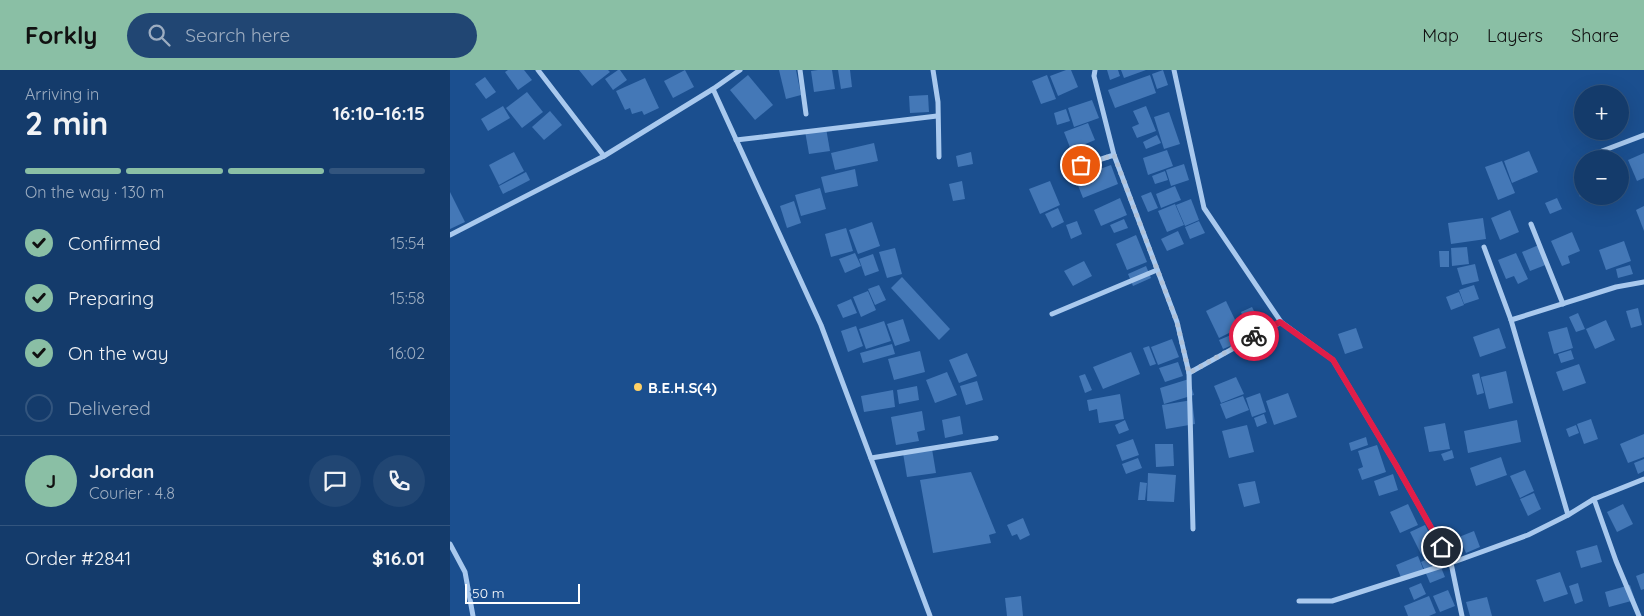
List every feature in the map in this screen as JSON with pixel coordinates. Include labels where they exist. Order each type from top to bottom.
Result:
[{"type":"street","points":[[538,70],[604,156]]},
{"type":"street","points":[[800,70],[806,114]]},
{"type":"street","points":[[933,70],[938,102],[939,157]]},
{"type":"street","points":[[1094,70],[1114,155],[1177,322],[1189,373],[1193,529]]},
{"type":"street","points":[[1174,70],[1204,208],[1280,322],[1333,360],[1396,465],[1451,563],[1462,616]]},
{"type":"street","points":[[450,235],[604,156],[713,89],[736,71]]},
{"type":"street","points":[[713,89],[821,325],[930,616]]},
{"type":"street","points":[[736,140],[937,116]]},
{"type":"street","points":[[1605,150],[1644,135]]},
{"type":"street","points":[[1064,171],[1114,155]]},
{"type":"street","points":[[1532,224],[1562,304]]},
{"type":"street","points":[[1484,247],[1511,320],[1568,515]]},
{"type":"street","points":[[1052,314],[1157,270]]},
{"type":"street","points":[[1511,320],[1616,287],[1644,282]]},
{"type":"street","points":[[1189,373],[1280,322]]},
{"type":"street","points":[[871,458],[996,438]]},
{"type":"street","points":[[1299,601],[1332,601],[1451,563],[1528,535],[1568,515],[1594,499],[1644,478]]},
{"type":"street","points":[[1594,499],[1616,561],[1639,616]]},
{"type":"street","points":[[450,544],[465,572],[474,616]]},
{"type":"building","points":[[508,70],[524,70],[532,80],[518,90],[505,72]]},
{"type":"building","points":[[579,70],[608,70],[610,72],[592,86]]},
{"type":"building","points":[[618,70],[627,80],[613,90],[605,79]]},
{"type":"building","points":[[685,70],[694,87],[673,98],[664,81]]},
{"type":"building","points":[[779,70],[796,70],[801,95],[786,99]]},
{"type":"building","points":[[832,70],[835,89],[814,92],[811,71]]},
{"type":"building","points":[[838,70],[850,70],[852,87],[841,89]]},
{"type":"building","points":[[1071,70],[1078,87],[1058,96],[1050,76]]},
{"type":"building","points":[[1107,70],[1118,70],[1120,76],[1110,80]]},
{"type":"building","points":[[1121,70],[1146,70],[1124,78]]},
{"type":"building","points":[[1163,70],[1168,85],[1157,89],[1152,74]]},
{"type":"building","points":[[748,75],[773,105],[755,120],[730,90]]},
{"type":"building","points":[[1047,75],[1056,99],[1041,104],[1032,81]]},
{"type":"building","points":[[1150,75],[1156,93],[1115,108],[1108,90]]},
{"type":"building","points":[[485,77],[496,92],[486,99],[475,84]]},
{"type":"building","points":[[645,78],[659,108],[644,115],[642,111],[632,114],[630,108],[625,110],[616,91]]},
{"type":"building","points":[[527,92],[543,112],[522,128],[506,108]]},
{"type":"building","points":[[928,95],[929,112],[910,113],[909,96]]},
{"type":"building","points":[[1092,100],[1099,118],[1074,127],[1068,108]]},
{"type":"building","points":[[503,106],[510,118],[488,131],[481,119]]},
{"type":"building","points":[[1146,106],[1156,131],[1137,138],[1132,127],[1139,124],[1133,111]]},
{"type":"building","points":[[1066,109],[1070,121],[1057,125],[1054,113]]},
{"type":"building","points":[[550,111],[562,125],[544,140],[532,127]]},
{"type":"building","points":[[1169,112],[1180,144],[1164,149],[1154,117]]},
{"type":"building","points":[[1088,123],[1095,140],[1071,150],[1064,132]]},
{"type":"building","points":[[826,128],[830,151],[809,154],[805,131]]},
{"type":"building","points":[[1157,135],[1161,143],[1146,149],[1143,142]]},
{"type":"building","points":[[874,143],[878,161],[835,170],[831,153]]},
{"type":"building","points":[[1167,150],[1173,166],[1148,175],[1143,158]]},
{"type":"building","points":[[1529,151],[1538,172],[1512,183],[1504,161]]},
{"type":"building","points":[[514,152],[524,171],[499,185],[489,165]]},
{"type":"building","points":[[971,152],[973,164],[958,167],[956,156]]},
{"type":"building","points":[[1644,153],[1644,178],[1637,181],[1629,160]]},
{"type":"building","points":[[1502,161],[1515,193],[1498,200],[1485,167]]},
{"type":"building","points":[[1184,164],[1189,180],[1171,186],[1166,170]]},
{"type":"building","points":[[1111,165],[1118,184],[1083,198],[1075,178]]},
{"type":"building","points":[[855,169],[858,186],[825,193],[821,177]]},
{"type":"building","points":[[1165,171],[1168,180],[1155,184],[1152,176]]},
{"type":"building","points":[[526,172],[530,180],[503,194],[499,186]]},
{"type":"building","points":[[962,181],[965,199],[953,201],[949,184]]},
{"type":"building","points":[[1050,181],[1060,205],[1040,214],[1029,189]]},
{"type":"building","points":[[1175,186],[1181,200],[1161,208],[1156,194]]},
{"type":"building","points":[[820,188],[826,209],[801,216],[795,195]]},
{"type":"building","points":[[450,192],[465,222],[450,229]]},
{"type":"building","points":[[1151,192],[1158,208],[1148,212],[1141,196]]},
{"type":"building","points":[[1120,198],[1127,215],[1101,226],[1094,210]]},
{"type":"building","points":[[1557,198],[1562,209],[1550,214],[1545,203]]},
{"type":"building","points":[[1191,199],[1199,220],[1185,226],[1176,205]]},
{"type":"building","points":[[794,201],[801,223],[787,228],[780,206]]},
{"type":"building","points":[[1175,204],[1184,225],[1167,232],[1158,211]]},
{"type":"building","points":[[1644,206],[1644,231],[1636,210]]},
{"type":"building","points":[[1058,208],[1064,222],[1052,228],[1045,214]]},
{"type":"building","points":[[1510,210],[1519,232],[1500,240],[1491,218]]},
{"type":"building","points":[[1483,218],[1486,239],[1451,244],[1448,223]]},
{"type":"building","points":[[1124,219],[1128,228],[1114,233],[1110,225]]},
{"type":"building","points":[[1077,221],[1082,234],[1071,239],[1066,225]]},
{"type":"building","points":[[1199,221],[1205,233],[1190,239],[1185,227]]},
{"type":"building","points":[[872,222],[880,246],[858,254],[849,230]]},
{"type":"building","points":[[846,228],[853,251],[831,257],[825,234]]},
{"type":"building","points":[[1178,231],[1184,244],[1167,251],[1161,239]]},
{"type":"building","points":[[1572,232],[1580,251],[1568,256],[1570,263],[1562,266],[1551,241]]},
{"type":"building","points":[[1136,235],[1147,262],[1127,270],[1116,244]]},
{"type":"building","points":[[1624,241],[1631,261],[1606,270],[1599,250]]},
{"type":"building","points":[[1541,244],[1548,264],[1530,271],[1522,252]]},
{"type":"building","points":[[1467,247],[1469,264],[1452,266],[1451,248]]},
{"type":"building","points":[[895,248],[902,274],[887,278],[879,252]]},
{"type":"building","points":[[1439,251],[1449,251],[1449,267],[1440,267]]},
{"type":"building","points":[[855,253],[861,266],[845,273],[839,259]]},
{"type":"building","points":[[1516,253],[1528,279],[1518,284],[1514,276],[1506,279],[1498,260]]},
{"type":"building","points":[[873,254],[879,271],[865,276],[859,259]]},
{"type":"building","points":[[1084,261],[1092,276],[1073,286],[1064,271]]},
{"type":"building","points":[[1475,264],[1479,281],[1462,285],[1457,268]]},
{"type":"building","points":[[1630,265],[1633,274],[1618,278],[1616,269]]},
{"type":"building","points":[[1146,266],[1151,278],[1133,286],[1128,274]]},
{"type":"building","points":[[902,277],[950,329],[939,340],[891,288]]},
{"type":"building","points":[[879,285],[886,300],[875,305],[868,289]]},
{"type":"building","points":[[1474,285],[1479,299],[1464,304],[1459,290]]},
{"type":"building","points":[[868,291],[876,310],[861,317],[853,297]]},
{"type":"building","points":[[1459,292],[1464,305],[1451,310],[1446,297]]},
{"type":"building","points":[[851,299],[857,313],[843,318],[837,305]]},
{"type":"building","points":[[1226,301],[1239,328],[1219,338],[1206,311]]},
{"type":"building","points":[[1252,307],[1257,317],[1245,322],[1241,312]]},
{"type":"building","points":[[1638,308],[1642,325],[1631,328],[1626,311]]},
{"type":"building","points":[[1578,313],[1585,329],[1576,332],[1569,317]]},
{"type":"building","points":[[903,319],[910,341],[895,346],[887,324]]},
{"type":"building","points":[[1606,320],[1615,340],[1595,349],[1586,329]]},
{"type":"building","points":[[884,321],[891,341],[866,349],[859,329]]},
{"type":"building","points":[[856,326],[863,346],[848,352],[841,331]]},
{"type":"building","points":[[1567,327],[1573,348],[1554,354],[1548,332]]},
{"type":"building","points":[[1356,328],[1363,348],[1345,354],[1338,334]]},
{"type":"building","points":[[1499,328],[1506,348],[1480,357],[1473,337]]},
{"type":"building","points":[[1238,332],[1242,341],[1223,349],[1219,340]]},
{"type":"building","points":[[1172,339],[1179,357],[1158,365],[1151,347]]},
{"type":"building","points":[[892,344],[895,354],[863,363],[860,353]]},
{"type":"building","points":[[1149,346],[1156,364],[1150,366],[1143,348]]},
{"type":"building","points":[[1571,350],[1574,359],[1561,363],[1558,354]]},
{"type":"building","points":[[920,351],[925,372],[894,380],[888,359]]},
{"type":"building","points":[[1131,352],[1140,374],[1103,389],[1093,367]]},
{"type":"building","points":[[967,353],[977,376],[959,383],[949,360]]},
{"type":"building","points":[[1178,362],[1183,376],[1165,382],[1159,368]]},
{"type":"building","points":[[1579,364],[1586,383],[1563,391],[1556,372]]},
{"type":"building","points":[[1506,371],[1513,403],[1489,409],[1481,377]]},
{"type":"building","points":[[947,372],[957,395],[935,403],[926,380]]},
{"type":"building","points":[[1479,373],[1484,393],[1477,395],[1472,375]]},
{"type":"building","points":[[1085,374],[1092,390],[1085,393],[1079,376]]},
{"type":"building","points":[[1236,377],[1244,394],[1221,403],[1214,386]]},
{"type":"building","points":[[1189,379],[1194,395],[1164,404],[1160,388]]},
{"type":"building","points":[[977,381],[983,400],[966,405],[960,386]]},
{"type":"building","points":[[917,386],[919,400],[899,404],[897,390]]},
{"type":"building","points":[[893,390],[895,407],[864,412],[861,396]]},
{"type":"building","points":[[1260,393],[1266,412],[1252,417],[1246,398]]},
{"type":"building","points":[[1288,393],[1297,417],[1274,425],[1266,401]]},
{"type":"building","points":[[1120,394],[1124,419],[1099,423],[1097,409],[1089,411],[1087,400]]},
{"type":"building","points":[[1243,396],[1249,410],[1226,419],[1220,404]]},
{"type":"building","points":[[1192,400],[1195,424],[1166,429],[1162,405]]},
{"type":"building","points":[[922,411],[925,430],[917,432],[919,441],[896,445],[891,417]]},
{"type":"building","points":[[1264,414],[1267,423],[1257,427],[1254,418]]},
{"type":"building","points":[[960,416],[963,434],[945,438],[942,420]]},
{"type":"building","points":[[1591,419],[1598,439],[1584,444],[1577,424]]},
{"type":"building","points":[[1125,420],[1129,430],[1119,434],[1115,425]]},
{"type":"building","points":[[1517,420],[1521,442],[1468,453],[1464,431]]},
{"type":"building","points":[[1445,423],[1450,449],[1429,452],[1424,427]]},
{"type":"building","points":[[1247,425],[1254,452],[1229,458],[1222,431]]},
{"type":"building","points":[[1576,425],[1579,433],[1569,437],[1566,429]]},
{"type":"building","points":[[1644,434],[1644,457],[1628,463],[1620,444]]},
{"type":"building","points":[[1366,437],[1368,445],[1351,451],[1349,443]]},
{"type":"building","points":[[1133,439],[1139,455],[1122,461],[1116,445]]},
{"type":"building","points":[[1155,444],[1173,444],[1174,466],[1156,467]]},
{"type":"building","points":[[1377,445],[1386,472],[1362,480],[1358,469],[1363,467],[1358,451]]},
{"type":"building","points":[[932,449],[936,473],[907,477],[903,453]]},
{"type":"building","points":[[1452,450],[1454,458],[1444,461],[1441,454]]},
{"type":"building","points":[[1501,457],[1507,475],[1476,486],[1470,468]]},
{"type":"building","points":[[1138,458],[1142,468],[1126,474],[1122,464]]},
{"type":"building","points":[[1644,459],[1644,471],[1638,474],[1634,463]]},
{"type":"building","points":[[1525,470],[1534,491],[1520,498],[1510,476]]},
{"type":"building","points":[[971,472],[996,533],[989,535],[991,543],[933,553],[920,480]]},
{"type":"building","points":[[1148,473],[1176,475],[1174,502],[1147,501]]},
{"type":"building","points":[[1393,474],[1398,490],[1379,496],[1374,481]]},
{"type":"building","points":[[1255,481],[1260,503],[1244,507],[1238,484]]},
{"type":"building","points":[[1140,482],[1147,483],[1145,500],[1138,500]]},
{"type":"building","points":[[1534,493],[1541,509],[1528,516],[1520,499]]},
{"type":"building","points":[[1408,504],[1418,525],[1400,533],[1390,512]]},
{"type":"building","points":[[1623,504],[1633,524],[1617,532],[1607,512]]},
{"type":"building","points":[[1023,518],[1030,535],[1020,540],[1017,534],[1012,536],[1007,525]]},
{"type":"building","points":[[1425,525],[1436,547],[1421,554],[1410,532]]},
{"type":"building","points":[[1474,531],[1480,547],[1466,553],[1459,537]]},
{"type":"building","points":[[1597,545],[1602,562],[1581,568],[1576,551]]},
{"type":"building","points":[[1436,555],[1445,577],[1430,583],[1421,562]]},
{"type":"building","points":[[1418,556],[1424,571],[1402,580],[1396,565]]},
{"type":"building","points":[[1560,572],[1568,594],[1544,602],[1536,580]]},
{"type":"building","points":[[1644,573],[1644,589],[1641,590],[1636,576]]},
{"type":"building","points":[[1421,583],[1426,594],[1414,600],[1409,588]]},
{"type":"building","points":[[1578,583],[1583,601],[1575,604],[1569,586]]},
{"type":"building","points":[[1630,585],[1635,600],[1609,607],[1605,592]]},
{"type":"building","points":[[1448,590],[1455,606],[1440,612],[1433,596]]},
{"type":"building","points":[[1021,596],[1023,616],[1007,616],[1005,598]]},
{"type":"building","points":[[1429,596],[1436,613],[1429,616],[1408,616],[1404,606]]},
{"type":"building","points":[[1487,597],[1492,616],[1470,616],[1466,602]]},
{"type":"way so far","points":[[1081,165],[1114,155],[1177,322],[1189,373],[1254,336]]},
{"type":"place","name":"B.E.H.S(4)","points":[[638,387]]},
{"type":"route","points":[[1254,336],[1280,322],[1333,360],[1396,465],[1442,547]]}]
